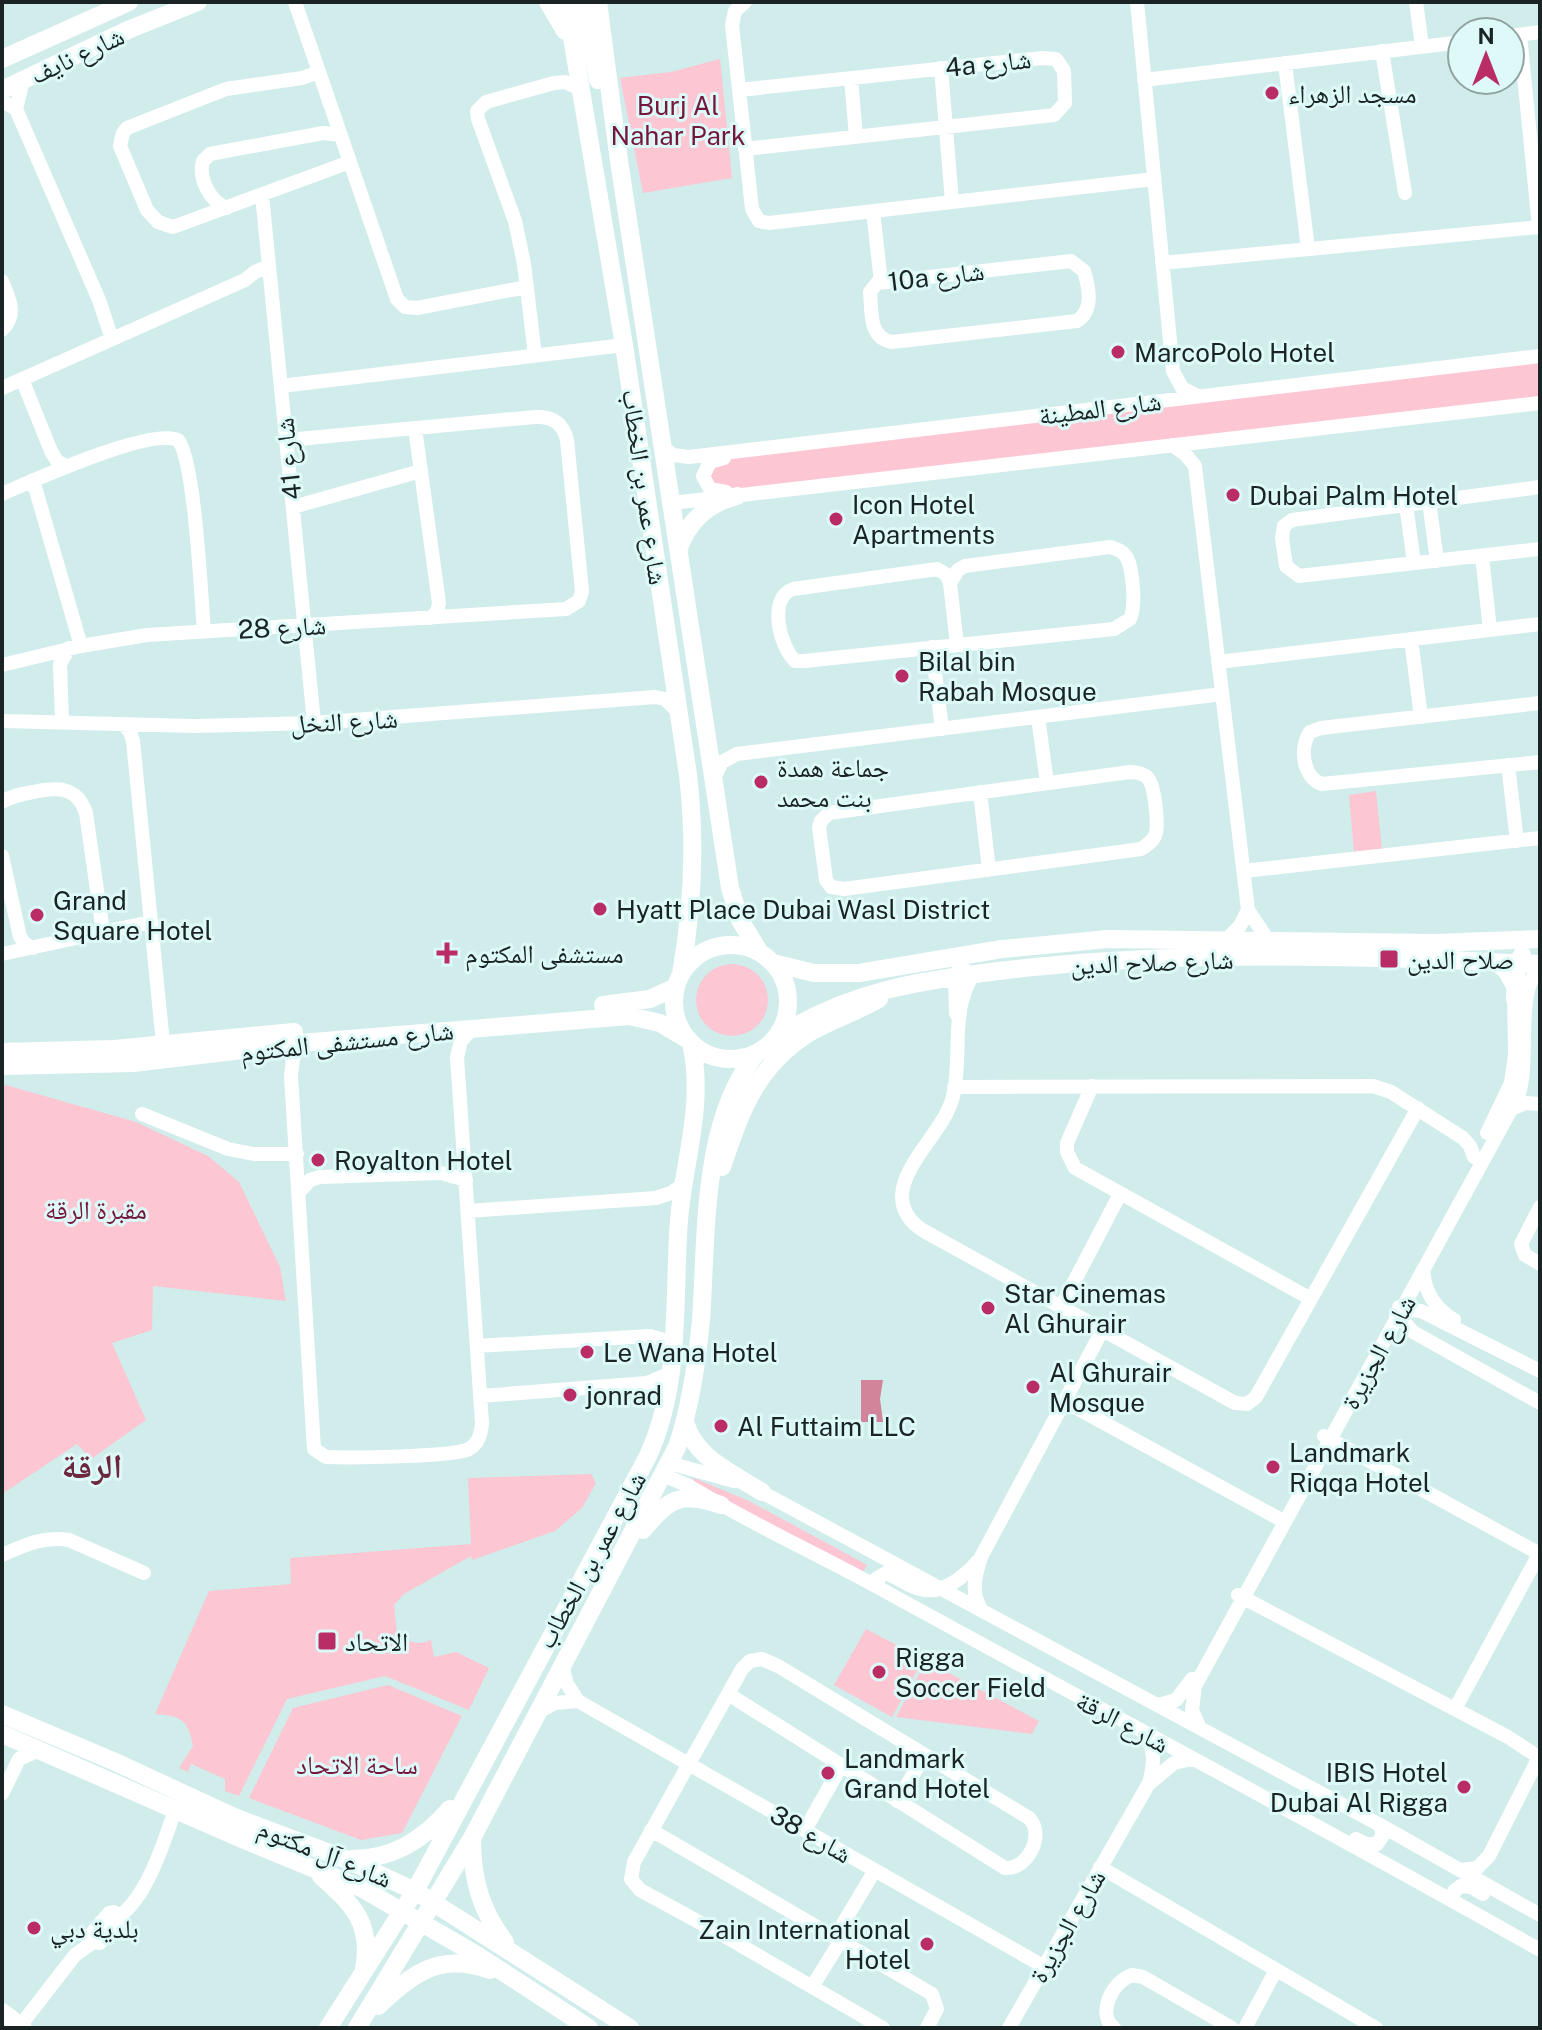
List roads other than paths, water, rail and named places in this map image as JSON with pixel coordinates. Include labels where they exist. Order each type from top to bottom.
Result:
[{"type":"main road","name":"شارع نايف","points":[[2,59],[129,2]]},
{"type":"main road","points":[[163,15],[169,7],[180,2]]},
{"type":"main road","name":"شارع نايف","points":[[2,90],[163,15],[198,2]]},
{"type":"main road","points":[[548,2],[560,20],[574,53]]},
{"type":"main road","name":"شارع عمر بن الخطاب","points":[[566,2],[624,345],[692,801],[694,855],[691,908],[679,980]]},
{"type":"main road","points":[[583,2],[598,81],[614,124]]},
{"type":"main road","name":"شارع عمر بن الخطاب","points":[[598,2],[730,888],[740,920],[766,958]]},
{"type":"main road","points":[[606,54],[608,2]]},
{"type":"main road","points":[[636,422],[645,436],[657,493],[672,503]]},
{"type":"main road","points":[[679,548],[687,529],[702,512],[724,499],[737,496]]},
{"type":"main road","name":"شارع صلاح الدين","points":[[766,958],[814,973],[859,973],[1055,942],[1131,938],[1437,943],[1540,939]]},
{"type":"main road","points":[[958,1013],[956,977],[969,964],[1040,952],[1055,942]]},
{"type":"main road","points":[[725,945],[743,946],[766,958],[781,974],[789,1000],[784,1025],[777,1037],[757,1053],[729,1059],[702,1052],[689,1041],[675,1010],[679,980],[693,960],[708,950],[725,945]]},
{"type":"main road","points":[[1515,999],[1517,964],[1527,952],[1540,952]]},
{"type":"main road","name":"شارع صلاح الدين","points":[[777,1037],[831,1007],[901,985],[1060,965],[1164,959],[1417,959],[1540,966]]},
{"type":"main road","name":"شارع مستشفى المكتوم","points":[[2,1066],[69,1066],[161,1050],[623,1004],[650,999],[679,980]]},
{"type":"main road","points":[[709,1204],[741,1111],[766,1070],[780,1055],[814,1030],[868,1005],[901,985]]},
{"type":"main road","name":"شارع مستشفى المكتوم","points":[[2,1052],[161,1050],[301,1043],[629,1016],[660,1023],[689,1041]]},
{"type":"main road","name":"شارع عمر بن الخطاب","points":[[328,2028],[404,1911],[644,1463],[662,1421],[674,1350],[679,1217],[697,1106],[696,1068],[689,1041]]},
{"type":"main road","name":"شارع عمر بن الخطاب","points":[[358,2026],[472,1838],[666,1469],[685,1422],[698,1351],[709,1204],[724,1113],[738,1079],[757,1053]]},
{"type":"main road","points":[[685,1422],[700,1450],[762,1492]]},
{"type":"main road","points":[[644,1463],[666,1469]]},
{"type":"main road","points":[[625,1544],[673,1500],[693,1497],[721,1505]]},
{"type":"main road","name":"شارع آل مكتوم","points":[[2,1714],[234,1817],[345,1859],[415,1891],[630,2028]]},
{"type":"main road","name":"شارع آل مكتوم","points":[[2,1734],[310,1866],[404,1911],[589,2028]]},
{"type":"main road","points":[[345,1859],[382,1856],[415,1842],[439,1822],[468,1789]]},
{"type":"main road","points":[[472,1838],[472,1864],[483,1908],[519,1955]]},
{"type":"main road","points":[[310,1866],[349,1902],[363,1925],[367,1954],[360,1982]]},
{"type":"main road","points":[[358,2026],[407,1979],[438,1965],[470,1964],[517,1980]]},
{"type":"main road","points":[[3,2013],[22,2027]]},
{"type":"street","points":[[296,2],[394,294],[401,304],[417,308],[527,287]]},
{"type":"street","points":[[745,2],[735,11],[732,25],[752,209],[756,218],[764,223],[1154,179]]},
{"type":"street","points":[[1137,2],[1173,371],[1182,388],[1199,397]]},
{"type":"street","points":[[1416,2],[1422,46]]},
{"type":"street","points":[[1144,80],[1446,44]]},
{"type":"street","points":[[1382,51],[1405,193]]},
{"type":"street","name":"4a شارع","points":[[739,90],[1047,57],[1059,63],[1064,71],[1065,103],[1054,115],[745,149]]},
{"type":"street","points":[[1285,63],[1308,249]]},
{"type":"street","points":[[941,68],[952,202]]},
{"type":"street","points":[[319,72],[302,78],[226,89],[133,125],[123,133],[120,146],[147,210],[165,226],[181,226],[350,162]]},
{"type":"street","points":[[851,78],[856,137]]},
{"type":"street","points":[[16,109],[23,80]]},
{"type":"street","points":[[535,355],[515,221],[478,119],[479,107],[486,102],[554,83],[565,82],[580,89]]},
{"type":"street","points":[[1162,263],[1540,227],[1523,96]]},
{"type":"street","points":[[2,101],[16,109],[115,337]]},
{"type":"street","points":[[227,208],[212,198],[201,171],[203,161],[210,154],[323,133],[341,135]]},
{"type":"street","name":"شارع 41","points":[[262,195],[314,723]]},
{"type":"street","points":[[207,215],[212,198]]},
{"type":"street","points":[[873,211],[881,282]]},
{"type":"street","name":"10a شارع","points":[[1071,261],[1084,271],[1089,307],[1082,318],[1070,322],[892,342],[882,339],[874,327],[870,292],[874,285],[881,282],[1071,261]]},
{"type":"street","points":[[2,388],[245,280],[255,272],[270,273]]},
{"type":"street","points":[[2,281],[12,307],[9,323],[2,330]]},
{"type":"street","points":[[280,381],[295,376],[313,380],[624,345]]},
{"type":"street","name":"شارع المطينة","points":[[663,447],[679,458],[1540,356]]},
{"type":"street","points":[[1154,402],[1166,388],[1173,371]]},
{"type":"street","points":[[22,379],[54,456],[67,467]]},
{"type":"street","name":"شارع المطينة","points":[[672,503],[1540,403]]},
{"type":"street","name":"شارع 28","points":[[2,665],[75,647],[147,635],[576,606],[582,591],[567,440],[560,424],[553,419],[535,417],[415,428]]},
{"type":"street","points":[[287,440],[415,428],[439,603],[437,612],[431,618]]},
{"type":"street","points":[[2,494],[67,467],[159,437],[178,440],[184,451],[194,513],[204,631]]},
{"type":"street","points":[[1212,441],[1201,452],[1195,466],[1248,910],[1268,940]]},
{"type":"street","points":[[782,491],[716,492],[705,484],[703,476],[705,468],[718,459],[799,449],[819,442]]},
{"type":"street","points":[[1172,445],[1195,466]]},
{"type":"street","points":[[293,507],[421,471]]},
{"type":"street","points":[[33,480],[75,647],[62,658],[60,669],[62,722]]},
{"type":"street","points":[[1540,487],[1288,522],[1282,532],[1284,561],[1289,571],[1299,576],[1540,549]]},
{"type":"street","points":[[1429,501],[1437,561]]},
{"type":"street","points":[[1406,504],[1414,563]]},
{"type":"street","points":[[950,583],[958,570],[973,564],[1110,547],[1123,553],[1127,559],[1134,607],[1130,619],[1114,629],[816,661],[795,661],[785,650],[783,642],[780,599],[784,592],[793,589],[942,570],[950,583],[957,645]]},
{"type":"street","points":[[1482,556],[1490,630]]},
{"type":"street","points":[[1218,662],[1540,624]]},
{"type":"street","points":[[1411,639],[1421,717]]},
{"type":"street","points":[[932,647],[942,729]]},
{"type":"street","points":[[42,654],[60,669]]},
{"type":"street","points":[[709,740],[721,751],[737,754],[1222,694]]},
{"type":"street","name":"شارع النخل","points":[[2,721],[314,723],[644,697],[665,699],[679,713]]},
{"type":"street","points":[[1540,703],[1315,729],[1304,743],[1308,775],[1316,783],[1328,784],[1540,762]]},
{"type":"street","points":[[1038,717],[1047,783]]},
{"type":"street","points":[[123,724],[133,741],[161,1050]]},
{"type":"street","points":[[133,741],[144,724]]},
{"type":"street","points":[[715,776],[722,762],[737,754]]},
{"type":"street","points":[[1508,765],[1517,841]]},
{"type":"street","points":[[1130,772],[1143,774],[1153,790],[1157,824],[1154,837],[1146,846],[1135,850],[989,870],[835,889],[826,880],[819,833],[821,821],[829,813],[1047,783],[1130,772]]},
{"type":"street","points":[[2,802],[10,797],[50,789],[69,791],[77,796],[86,813],[103,932]]},
{"type":"street","points":[[980,792],[989,870]]},
{"type":"street","points":[[1244,871],[1540,838]]},
{"type":"street","points":[[2,856],[20,937],[33,948]]},
{"type":"street","points":[[1227,939],[1240,926],[1248,910]]},
{"type":"street","points":[[6,953],[150,922]]},
{"type":"street","points":[[6,953],[20,937]]},
{"type":"street","points":[[1392,1317],[1430,1247],[1434,1230],[1508,1093],[1513,1074],[1515,999],[1510,978],[1494,963]]},
{"type":"street","name":"شارع الجزيرة","points":[[1158,1705],[1168,1704],[1184,1694],[1392,1317],[1423,1270],[1512,1109],[1523,1084],[1525,1070],[1527,988],[1540,966]]},
{"type":"street","points":[[958,1013],[952,1101],[904,1186],[903,1207],[908,1217],[924,1231],[1062,1305],[1229,1401],[1247,1404],[1259,1392],[1418,1108]]},
{"type":"street","points":[[457,1057],[461,1041],[472,1029]]},
{"type":"street","points":[[301,1043],[293,1059],[291,1076],[312,1439],[317,1452],[331,1457],[451,1453],[471,1448],[481,1432],[481,1396],[457,1057],[451,1041],[438,1031]]},
{"type":"street","points":[[954,1087],[1364,1085],[1391,1092],[1418,1108],[1467,1141],[1474,1157]]},
{"type":"street","points":[[1092,1086],[1069,1134],[1067,1152],[1082,1173],[1311,1299]]},
{"type":"street","points":[[1512,1109],[1525,1103],[1540,1104]]},
{"type":"street","points":[[1418,1108],[1471,1131],[1488,1131]]},
{"type":"street","points":[[142,1114],[237,1151],[297,1154]]},
{"type":"street","points":[[300,1191],[310,1180],[320,1177],[441,1173],[466,1180]]},
{"type":"street","points":[[468,1211],[656,1198],[684,1184]]},
{"type":"street","points":[[1062,1305],[1120,1194]]},
{"type":"street","points":[[1540,1207],[1521,1244],[1525,1255],[1540,1264]]},
{"type":"street","points":[[1423,1270],[1427,1291],[1438,1308],[1482,1342]]},
{"type":"street","points":[[1392,1317],[1412,1309],[1421,1311],[1540,1374]]},
{"type":"street","points":[[1392,1317],[1413,1332],[1540,1403]]},
{"type":"street","name":"شارع الجزيرة","points":[[1327,1437],[1378,1352],[1392,1317]]},
{"type":"street","points":[[982,1611],[973,1584],[981,1557],[1103,1329]]},
{"type":"street","points":[[1483,1370],[1444,1343],[1444,1335],[1455,1331],[1540,1374]]},
{"type":"street","points":[[477,1346],[650,1336],[664,1340],[674,1350]]},
{"type":"street","points":[[1378,1352],[1392,1341],[1410,1339],[1452,1359],[1464,1360]]},
{"type":"street","points":[[481,1396],[647,1383],[671,1373]]},
{"type":"street","points":[[1064,1401],[1282,1520]]},
{"type":"street","points":[[1327,1437],[1540,1554],[1455,1709]]},
{"type":"street","name":"شارع الرقة","points":[[666,1469],[723,1477],[762,1492],[1380,1825],[1538,1914]]},
{"type":"street","name":"شارع الرقة","points":[[666,1469],[678,1481],[721,1505],[1301,1816],[1540,1950]]},
{"type":"street","points":[[2,1555],[44,1539],[57,1538],[69,1540],[144,1573]]},
{"type":"street","points":[[879,1588],[877,1578],[886,1573],[919,1589],[947,1586],[963,1578],[981,1557]]},
{"type":"street","points":[[1240,1596],[1519,1743],[1540,1758],[1489,1856],[1477,1868],[1460,1870]]},
{"type":"street","name":"شارع الجزيرة","points":[[1200,1728],[1192,1710],[1193,1690],[1240,1596]]},
{"type":"street","points":[[728,1694],[1005,1868],[1015,1868],[1024,1861],[1037,1837],[1033,1822],[778,1666],[762,1659],[750,1661],[742,1669],[651,1830],[634,1862],[631,1879],[640,1890],[883,2028]]},
{"type":"street","points":[[535,1715],[555,1703],[578,1701],[567,1684],[562,1664]]},
{"type":"street","name":"شارع 38","points":[[578,1701],[1043,1966]]},
{"type":"street","name":"شارع الجزيرة","points":[[1009,2028],[1149,1783],[1153,1750],[1144,1733]]},
{"type":"street","points":[[2,1794],[19,1759],[39,1750]]},
{"type":"street","points":[[897,1801],[925,1755]]},
{"type":"street","name":"شارع الجزيرة","points":[[1149,1783],[1174,1763],[1192,1759]]},
{"type":"street","points":[[805,1830],[841,1766]]},
{"type":"street","points":[[22,2027],[75,1955],[93,1942],[102,1941],[118,1924],[119,1916],[136,1900],[165,1841],[175,1810]]},
{"type":"street","points":[[1301,1816],[1320,1820],[1372,1845],[1381,1841],[1380,1825]]},
{"type":"street","points":[[651,1830],[932,1994],[937,2009],[927,2028]]},
{"type":"street","points":[[1100,1867],[1376,2028]]},
{"type":"street","points":[[812,1987],[875,1870]]},
{"type":"street","points":[[1453,1900],[1454,1891],[1466,1885],[1516,1911],[1538,1914]]},
{"type":"street","points":[[1245,2028],[1276,1970]]},
{"type":"street","points":[[1114,2028],[1106,2019],[1105,2009],[1122,1980],[1132,1975],[1143,1977],[1232,2028]]},
{"type":"place","name":"مسجد الزهراء","points":[[1272,93]]},
{"type":"place","name":"MarcoPolo Hotel","points":[[1118,352]]},
{"type":"place","name":"Dubai Palm Hotel","points":[[1233,495]]},
{"type":"place","name":"Icon Hotel Apartments","points":[[836,519]]},
{"type":"place","name":"Bilal bin Rabah Mosque","points":[[902,676]]},
{"type":"place","name":"جماعة همدة بنت محمد","points":[[761,782]]},
{"type":"place","name":"Hyatt Place Dubai Wasl District","points":[[600,909]]},
{"type":"place","name":"Grand Square Hotel","points":[[37,915]]},
{"type":"place","name":"مستشفى المكتوم","points":[[447,953]]},
{"type":"place","name":"صلاح الدين","points":[[1389,959]]},
{"type":"place","name":"Royalton Hotel","points":[[318,1160]]},
{"type":"place","name":"Star Cinemas Al Ghurair","points":[[988,1308]]},
{"type":"place","name":"Le Wana Hotel","points":[[587,1352]]},
{"type":"place","name":"Al Ghurair Mosque","points":[[1033,1387]]},
{"type":"place","name":"jonrad","points":[[570,1395]]},
{"type":"place","name":"Al Futtaim LLC","points":[[721,1426]]},
{"type":"place","name":"Landmark Riqqa Hotel","points":[[1273,1467]]},
{"type":"place","name":"الاتحاد","points":[[327,1641]]},
{"type":"place","name":"Rigga Soccer Field","points":[[879,1672]]},
{"type":"place","name":"Landmark Grand Hotel","points":[[828,1773]]},
{"type":"place","name":"IBIS Hotel Dubai Al Rigga","points":[[1464,1787]]},
{"type":"place","name":"بلدية دبي","points":[[34,1928]]},
{"type":"place","name":"Zain International Hotel","points":[[927,1944]]},
{"type":"district","name":"الرقة","points":[[92,1466]]},
{"type":"park label","name":"Burj Al Nahar Park","points":[[678,120]]},
{"type":"park label","name":"مقبرة الرقة","points":[[96,1209]]},
{"type":"park label","name":"ساحة الاتحاد","points":[[357,1764]]}]
